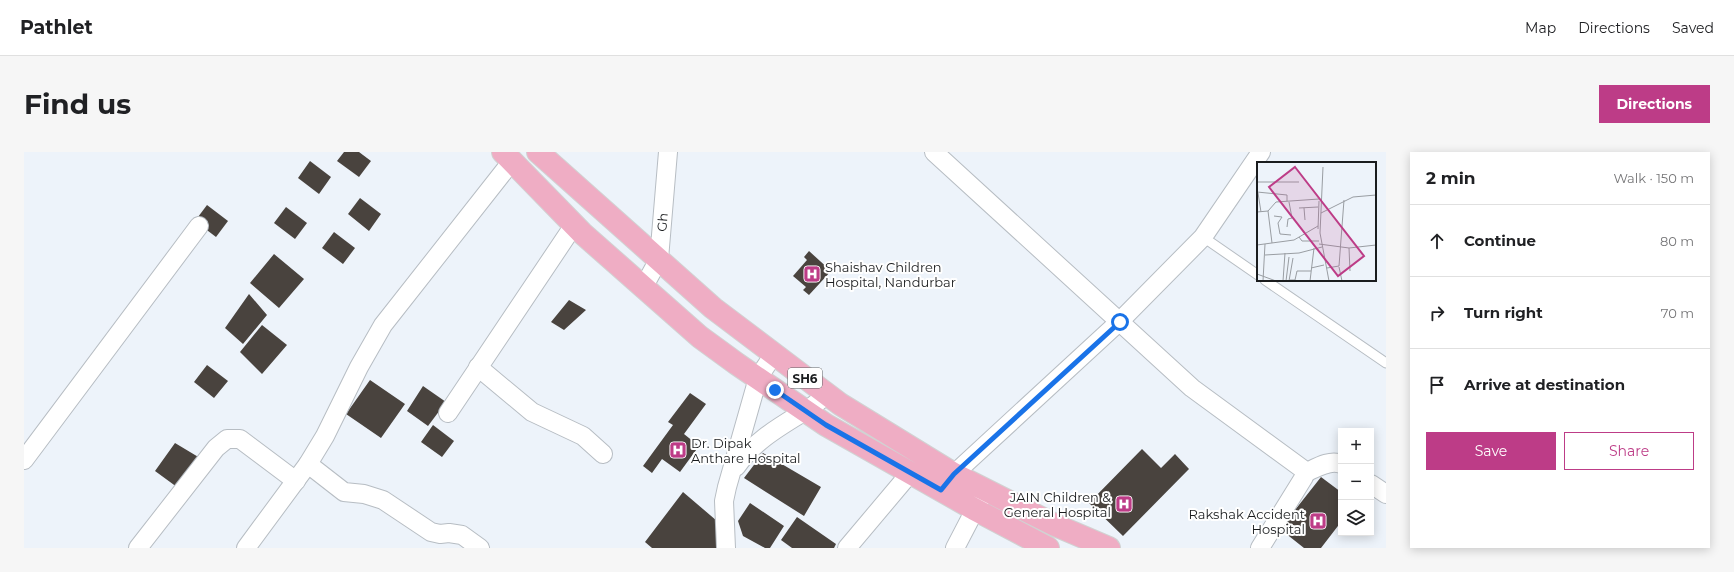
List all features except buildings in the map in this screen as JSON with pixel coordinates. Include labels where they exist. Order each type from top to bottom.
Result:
[{"type":"main road","name":"SH6","points":[[538,152],[713,308],[840,404],[947,482],[974,509],[1048,548]]},
{"type":"main road","name":"SH6","points":[[507,156],[574,225],[643,288],[700,337],[807,410],[826,425],[911,472],[947,482],[986,490],[1055,525],[1109,548]]},
{"type":"street","name":"Gh","points":[[643,288],[659,259],[668,152]]},
{"type":"street","points":[[934,152],[1192,388],[1302,467],[1305,473]]},
{"type":"street","points":[[947,482],[1120,322],[1202,238],[1260,152]]},
{"type":"street","points":[[246,548],[308,464],[325,436],[359,367],[383,325],[507,156]]},
{"type":"street","points":[[448,412],[574,225]]},
{"type":"street","points":[[24,460],[199,226]]},
{"type":"street","points":[[726,548],[724,501],[758,378],[774,354]]},
{"type":"street","points":[[478,367],[532,412],[583,436],[603,454]]},
{"type":"street","points":[[731,475],[743,457],[755,445],[783,424],[807,410],[827,394]]},
{"type":"street","points":[[138,548],[216,448],[227,439],[240,439],[296,481]]},
{"type":"street","points":[[1260,548],[1305,473],[1324,464],[1338,462]]},
{"type":"street","points":[[308,464],[344,492],[375,496],[431,532],[462,535],[480,548]]},
{"type":"street","points":[[847,548],[911,472]]},
{"type":"street","points":[[1374,486],[1386,494]]},
{"type":"street","points":[[954,548],[974,509],[986,490]]},
{"type":"lane","points":[[1202,238],[1257,274]]},
{"type":"lane","points":[[1266,281],[1386,363]]},
{"type":"place","name":"Shaishav Children Hospital, Nandurbar","points":[[812,274]]},
{"type":"place","name":"Dr. Dipak Anthare Hospital","points":[[678,450]]},
{"type":"place","name":"JAIN Children & General Hospital","points":[[1124,504]]},
{"type":"place","name":"Rakshak Accident Hospital","points":[[1318,521]]},
{"type":"route","points":[[775,390],[807,410],[826,425],[941,490],[954,474],[1120,322]]}]
